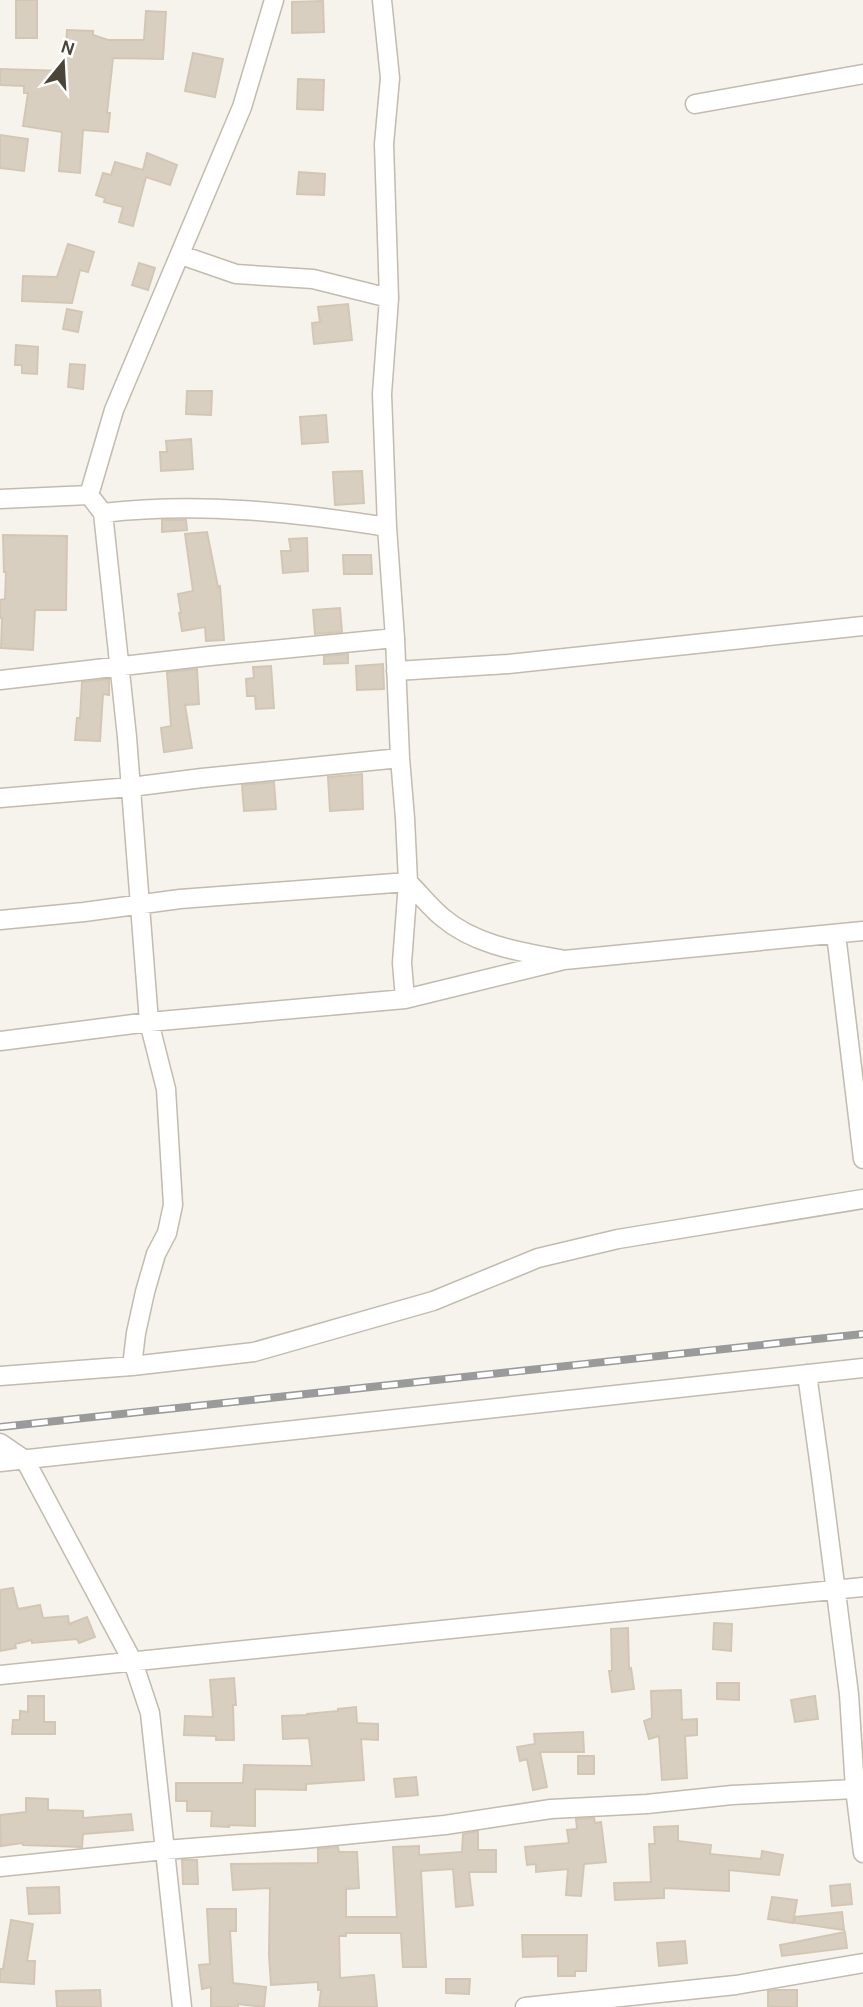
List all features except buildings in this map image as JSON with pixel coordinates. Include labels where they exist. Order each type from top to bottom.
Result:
[{"type":"street","points":[[89,495],[114,410],[242,107],[274,0]]},
{"type":"street","points":[[382,0],[390,78],[384,144],[389,298],[382,394],[408,882],[401,963],[405,999]]},
{"type":"street","points":[[695,104],[863,74]]},
{"type":"street","points":[[181,255],[236,274],[313,279],[389,298]]},
{"type":"street","points":[[0,499],[89,495]]},
{"type":"street","points":[[89,495],[103,513],[131,787],[149,1022],[166,1089],[173,1205],[167,1233],[156,1254],[145,1292],[132,1366]]},
{"type":"street","points":[[103,513],[160,508],[254,510],[387,527]]},
{"type":"street","points":[[397,671],[508,664],[863,626]]},
{"type":"street","points":[[0,680],[395,638]]},
{"type":"street","points":[[0,798],[400,758]]},
{"type":"street","points":[[0,920],[180,899],[408,882]]},
{"type":"street","points":[[408,882],[443,918],[469,934],[500,948],[564,960]]},
{"type":"street","points":[[0,1041],[149,1022],[405,999],[564,960],[863,931]]},
{"type":"street","points":[[836,934],[863,1159]]},
{"type":"street","points":[[0,1376],[132,1366],[254,1352],[433,1301],[538,1258],[618,1239],[863,1199]]},
{"type":"street","points":[[0,1462],[863,1368]]},
{"type":"street","points":[[807,1374],[849,1694],[855,1790],[863,1853]]},
{"type":"street","points":[[0,1443],[25,1460],[133,1662],[150,1713],[182,2007]]},
{"type":"street","points":[[0,1675],[863,1587]]},
{"type":"street","points":[[0,1867],[445,1825],[551,1809],[647,1804],[732,1795],[855,1790]]},
{"type":"street","points":[[525,2007],[736,1985],[863,1963]]},
{"type":"railway","points":[[0,1427],[863,1334]]}]
